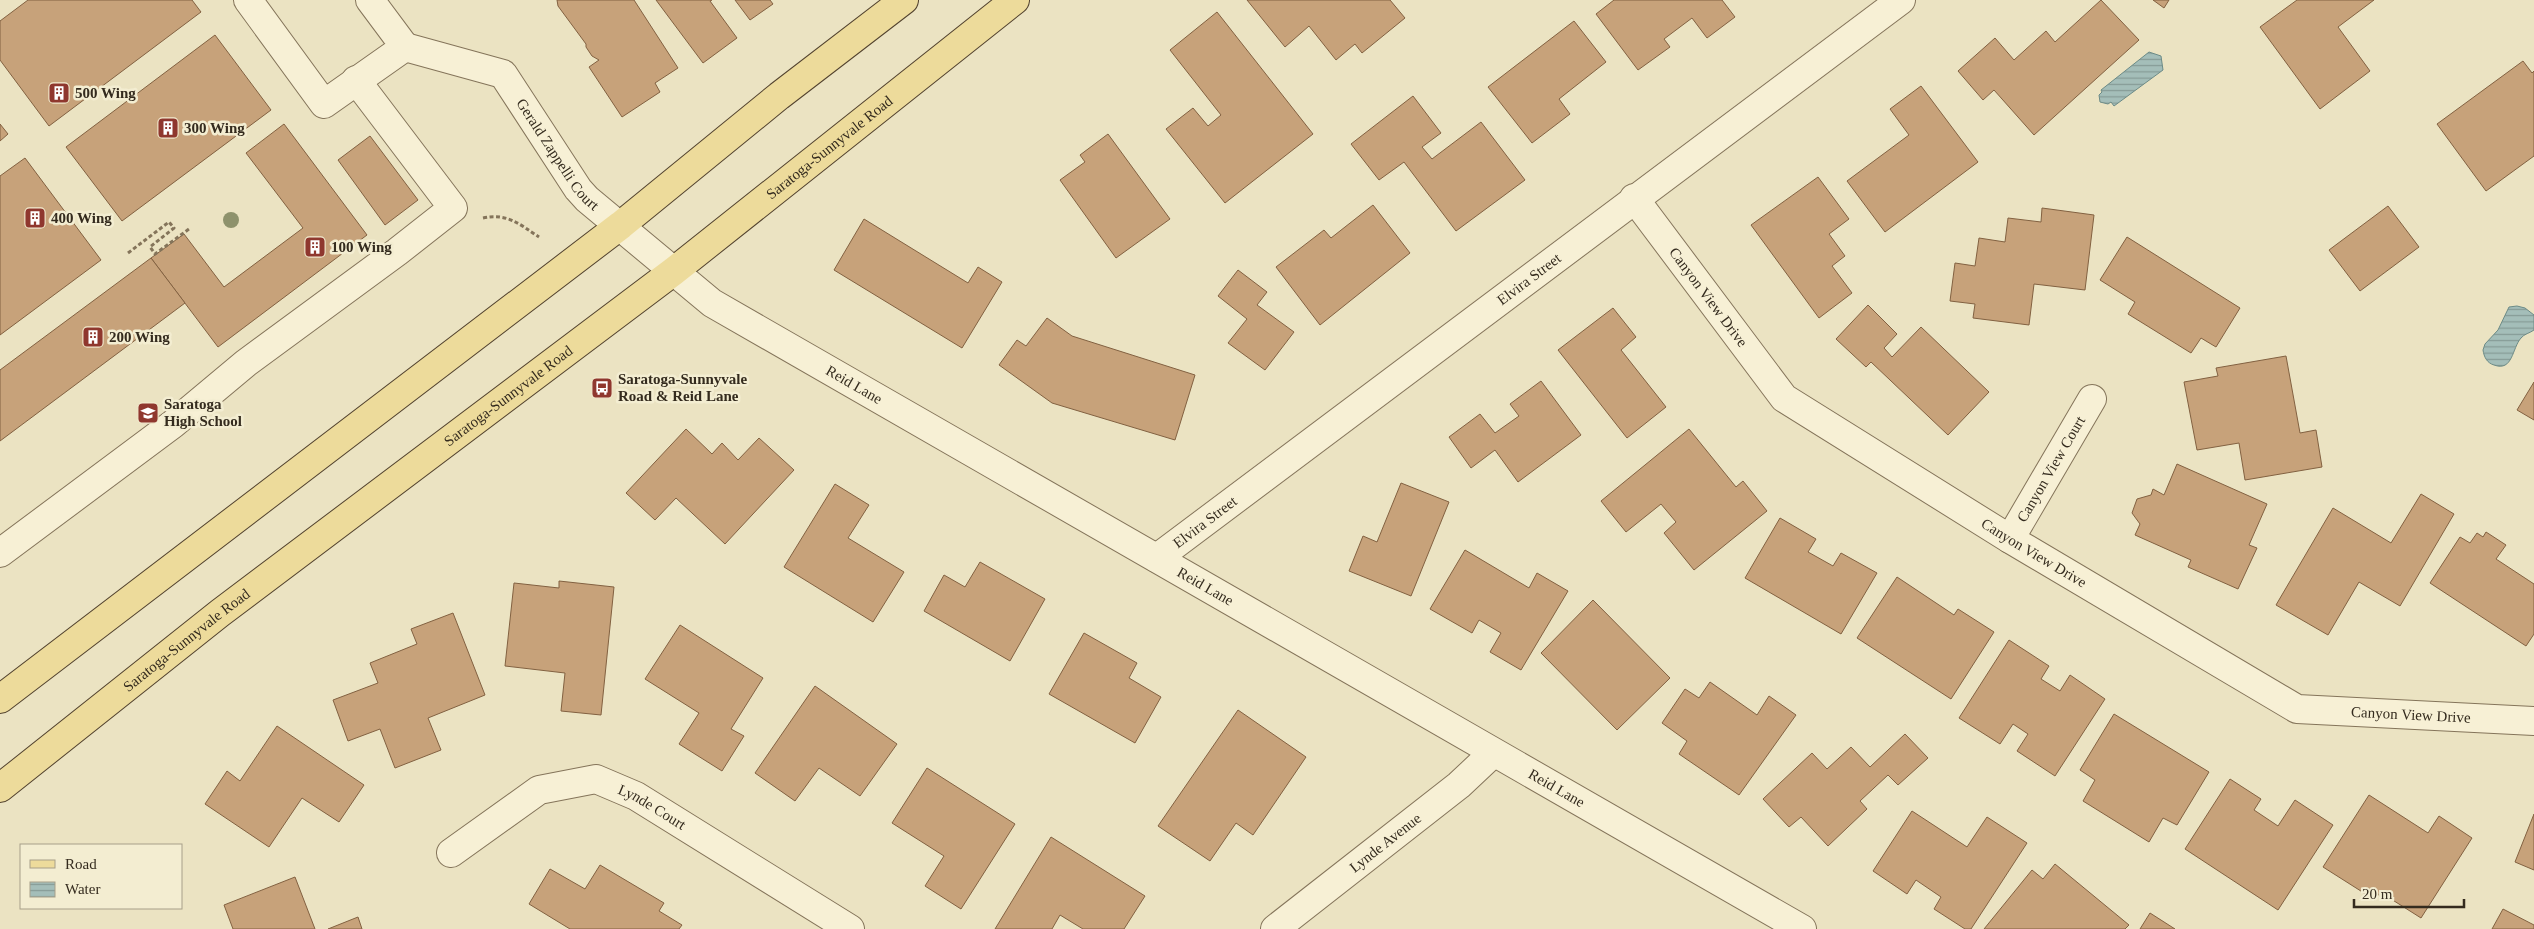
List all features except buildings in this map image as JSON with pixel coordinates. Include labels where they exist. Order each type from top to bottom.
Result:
[{"type":"main road","points":[[0,699],[621,225],[779,96],[904,0]]},
{"type":"main road","name":"Saratoga-Sunnyvale Road","points":[[0,788],[220,613],[674,271],[1006,2]]},
{"type":"street","points":[[248,0],[324,104],[405,47],[370,0]]},
{"type":"street","name":"Elvira Street","points":[[1157,558],[1634,198],[1901,0]]},
{"type":"street","name":"Gerald Zappelli Court","points":[[405,47],[503,74],[578,189],[587,199],[621,225]]},
{"type":"street","points":[[0,553],[173,424],[246,363],[397,252],[453,208],[356,80]]},
{"type":"street","name":"Canyon View Drive","points":[[1634,198],[1784,398],[2010,539],[2297,709],[2534,721]]},
{"type":"street","name":"Reid Lane","points":[[621,225],[712,303],[1802,929]]},
{"type":"street","name":"Canyon View Court","points":[[2010,539],[2092,398]]},
{"type":"street","name":"Lynde Avenue","points":[[1275,929],[1459,785],[1493,753]]},
{"type":"street","name":"Lynde Court","points":[[451,853],[539,790],[596,779],[636,796],[846,928]]},
{"type":"path","points":[[128,253],[169,222],[174,228],[150,247],[155,254],[188,229]]},
{"type":"water","points":[[2149,52],[2161,56],[2163,70],[2114,106],[2111,102],[2108,104],[2100,102],[2099,95],[2102,92],[2101,90]]},
{"type":"water","points":[[2509,307],[2525,308],[2534,315],[2534,330],[2521,338],[2509,362],[2500,366],[2492,364],[2484,355],[2485,344],[2498,330]]},
{"type":"place","name":"500 Wing","points":[[59,93]]},
{"type":"place","name":"300 Wing","points":[[168,128]]},
{"type":"place","name":"400 Wing","points":[[35,218]]},
{"type":"place","name":"100 Wing","points":[[315,247]]},
{"type":"place","name":"200 Wing","points":[[93,337]]},
{"type":"place","name":"Saratoga-Sunnyvale Road & Reid Lane","points":[[602,388]]},
{"type":"place","name":"Saratoga High School","points":[[148,413]]}]
